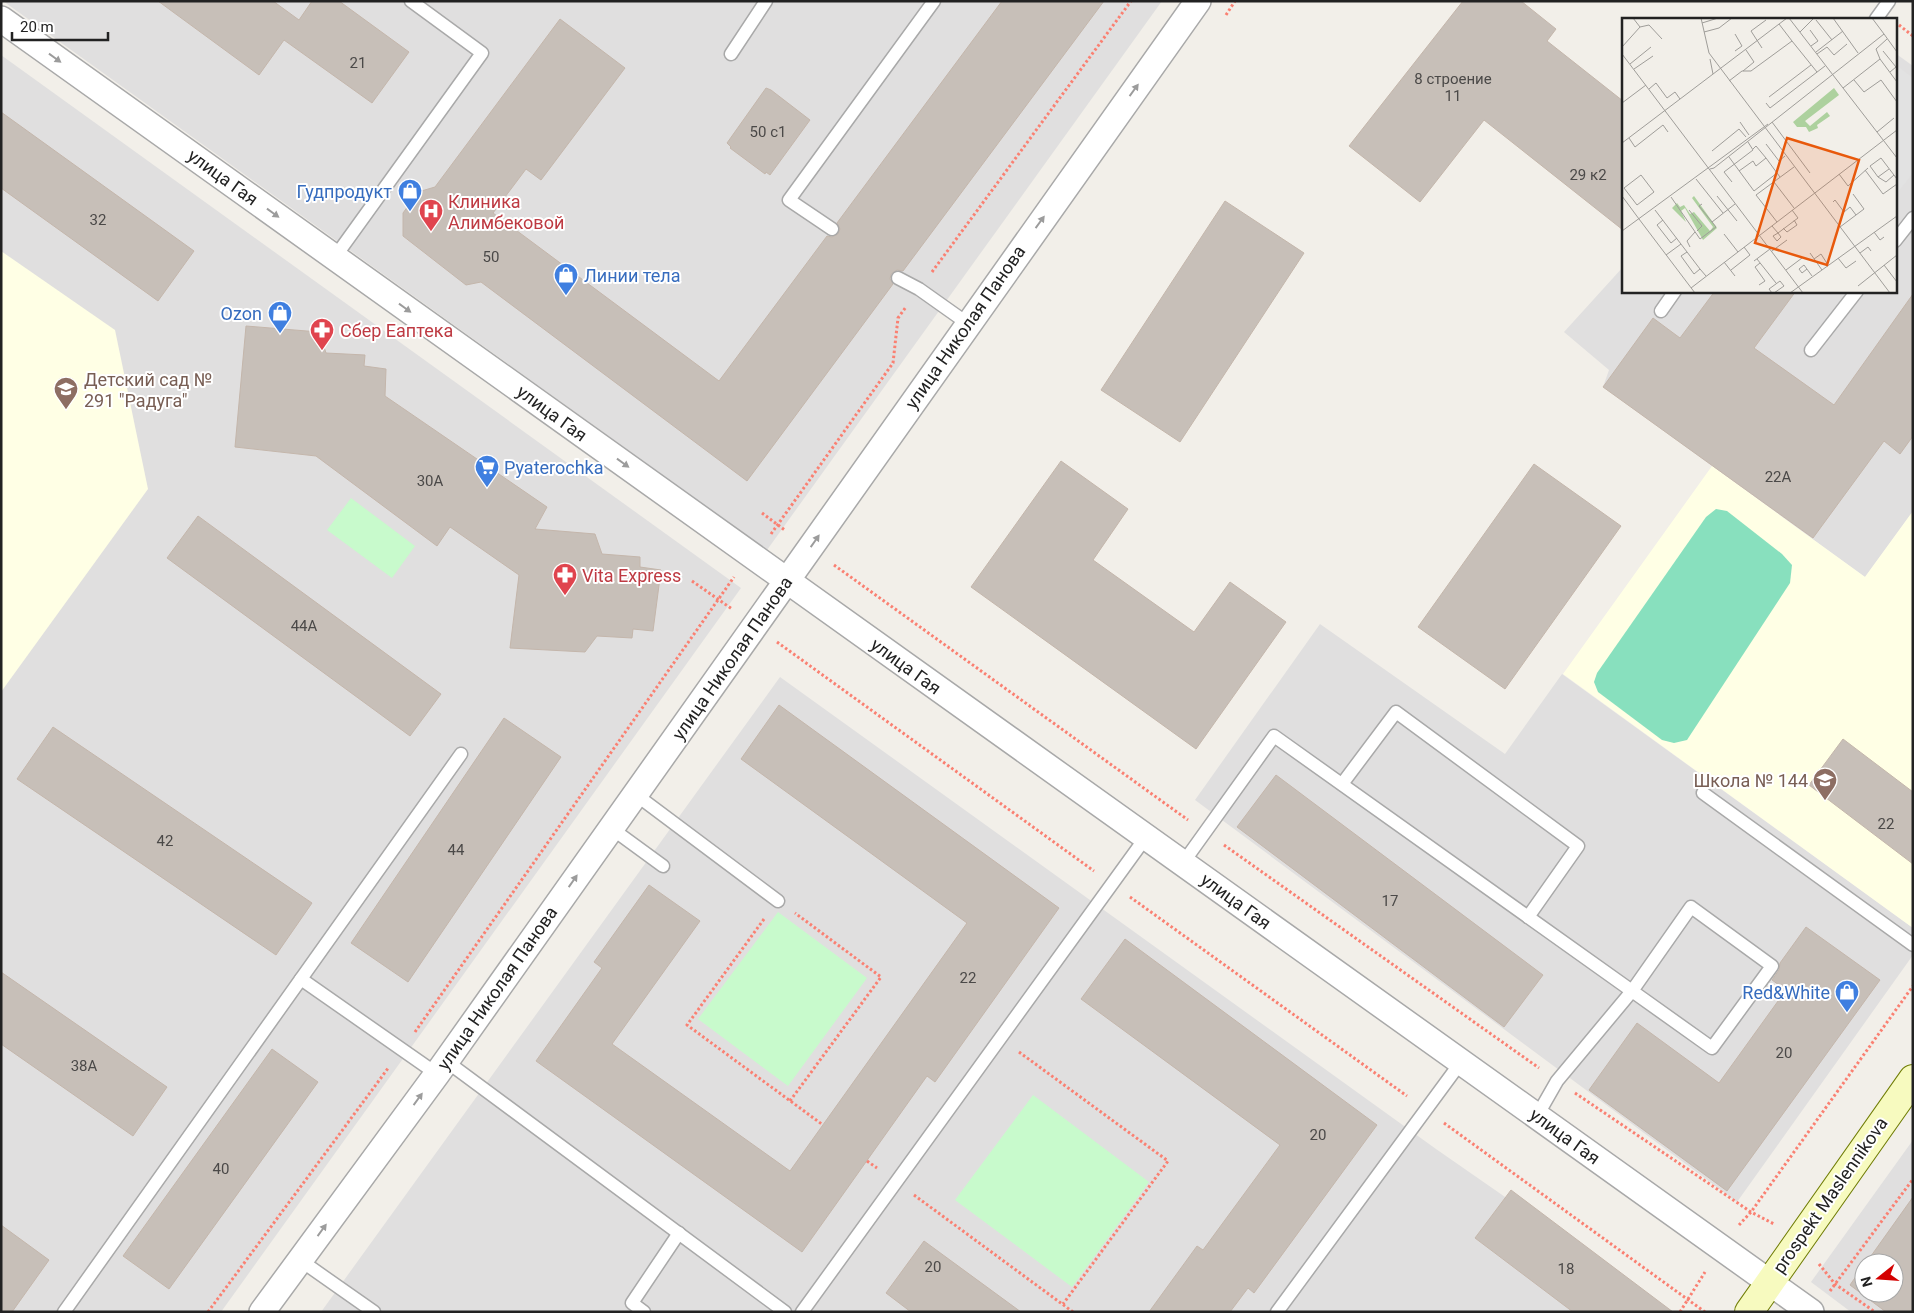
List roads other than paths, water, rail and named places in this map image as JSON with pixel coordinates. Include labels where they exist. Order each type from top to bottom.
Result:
[{"type":"main road","name":"prospekt Maslennikova","points":[[1749,1312],[1913,1079]]},
{"type":"street","name":"улица Николая Панова","points":[[262,1312],[441,1067],[755,626],[967,323],[1198,1]]},
{"type":"street","name":"улица Гая","points":[[1,19],[1769,1282],[1819,1305]]},
{"type":"lane","points":[[335,257],[482,53],[411,1]]},
{"type":"lane","points":[[731,54],[766,1]]},
{"type":"lane","points":[[832,229],[789,200],[934,1]]},
{"type":"lane","points":[[1877,18],[1889,1]]},
{"type":"lane","points":[[1896,240],[1913,218]]},
{"type":"lane","points":[[898,278],[919,289],[967,323]]},
{"type":"lane","points":[[1661,311],[1674,292]]},
{"type":"lane","points":[[1811,350],[1855,292]]},
{"type":"lane","points":[[1342,784],[1396,712],[1578,846],[1528,917]]},
{"type":"lane","points":[[1183,863],[1204,831],[1274,736],[1342,784],[1528,917],[1632,991],[1712,1048],[1772,966],[1692,907],[1632,991],[1557,1081],[1537,1116]]},
{"type":"lane","points":[[64,1312],[461,754]]},
{"type":"lane","points":[[1703,793],[1913,945]]},
{"type":"lane","points":[[635,794],[778,901]]},
{"type":"lane","points":[[611,828],[663,866]]},
{"type":"lane","points":[[802,1312],[1146,837]]},
{"type":"lane","points":[[301,979],[402,1050],[441,1067],[679,1233],[785,1312]]},
{"type":"lane","points":[[1277,1312],[1461,1062]]},
{"type":"lane","points":[[644,1312],[629,1307],[679,1233]]},
{"type":"lane","points":[[300,1260],[374,1312]]},
{"type":"place","name":"Гудпродукт","points":[[410,212]]},
{"type":"place","name":"Клиника Алимбековой","points":[[431,232]]},
{"type":"place","name":"Линии тела","points":[[566,296]]},
{"type":"place","name":"Ozon","points":[[280,334]]},
{"type":"place","name":"Сбер Еаптека","points":[[322,351]]},
{"type":"place","name":"Детский сад № 291 \"Радуга\"","points":[[66,410]]},
{"type":"place","name":"Pyaterochka","points":[[487,488]]},
{"type":"place","name":"Vita Express","points":[[565,596]]},
{"type":"place","name":"Школа № 144","points":[[1825,801]]},
{"type":"place","name":"Red&White","points":[[1847,1013]]}]
